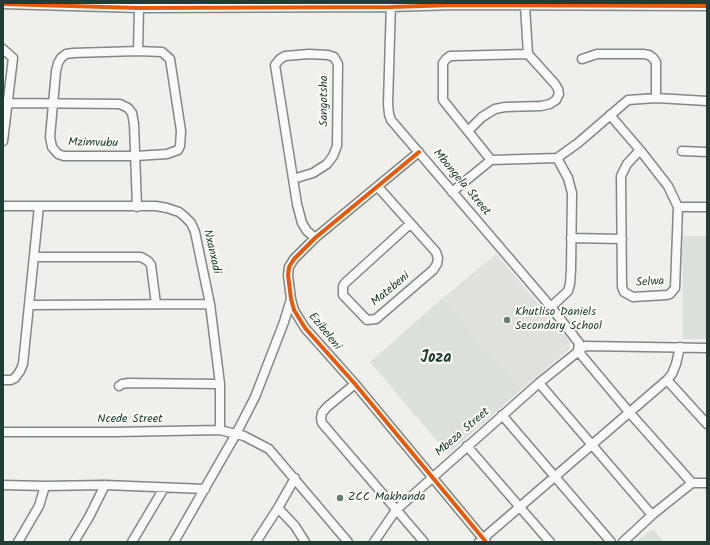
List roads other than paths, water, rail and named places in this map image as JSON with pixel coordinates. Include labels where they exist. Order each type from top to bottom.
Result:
[{"type":"street","points":[[3,4],[139,8],[151,5],[471,4],[525,6],[707,6]]},
{"type":"street","name":"Mbongela Street","points":[[391,5],[388,114],[396,126],[551,307],[579,343],[578,351],[629,412],[692,483]]},
{"type":"street","points":[[468,131],[482,117],[495,109],[505,107],[541,106],[550,104],[556,100],[558,89],[555,84],[528,54],[525,6]]},
{"type":"street","points":[[138,51],[139,8]]},
{"type":"street","points":[[3,49],[12,58],[3,141]]},
{"type":"street","name":"Mzimvubu","points":[[83,52],[162,52],[170,59],[181,140],[180,146],[178,150],[167,154],[136,156],[64,156],[58,154],[50,142],[54,103],[56,71],[58,63],[66,54],[83,52]]},
{"type":"street","points":[[492,160],[444,100],[443,63],[446,58],[450,56],[528,54]]},
{"type":"street","points":[[582,59],[597,54],[649,55],[656,62],[656,98]]},
{"type":"street","name":"Sangotsha","points":[[294,179],[313,174],[327,164],[333,156],[337,146],[338,64],[334,57],[328,55],[285,56],[275,65],[297,204],[302,222],[307,231],[316,238]]},
{"type":"street","points":[[452,192],[492,160],[557,158],[578,143],[628,100],[656,98],[707,101]]},
{"type":"street","points":[[8,103],[124,105],[132,113],[134,124],[137,207]]},
{"type":"street","name":"Selwa","points":[[610,116],[640,150],[668,186],[678,208],[674,288],[670,294],[633,297],[624,292],[622,288],[620,185],[621,176],[627,164],[640,150]]},
{"type":"street","points":[[682,151],[707,152]]},
{"type":"street","name":"Ezibeleni","points":[[419,152],[316,238],[294,259],[289,267],[288,275],[291,299],[294,310],[305,328],[355,384],[483,541]]},
{"type":"street","points":[[551,307],[568,291],[570,284],[572,238],[571,185],[557,158]]},
{"type":"street","name":"Matebeni","points":[[378,187],[436,252],[438,258],[434,270],[376,319],[367,320],[343,295],[343,286],[410,224]]},
{"type":"street","name":"Nxanxadi","points":[[3,206],[167,208],[179,212],[191,223],[195,232],[210,304],[220,384],[220,430]]},
{"type":"street","points":[[3,380],[11,380],[15,378],[23,364],[39,206]]},
{"type":"street","points":[[678,208],[707,207]]},
{"type":"street","points":[[572,238],[622,239]]},
{"type":"street","points":[[34,257],[141,257],[148,260],[151,264],[156,304]]},
{"type":"street","points":[[174,542],[236,434],[255,397],[284,322],[291,299]]},
{"type":"street","points":[[29,305],[210,304]]},
{"type":"street","points":[[578,351],[585,346],[707,348]]},
{"type":"street","points":[[483,541],[519,507],[667,380],[672,374],[676,364],[680,347]]},
{"type":"street","name":"Mbeza Street","points":[[374,542],[396,510],[431,477],[578,351]]},
{"type":"street","points":[[667,380],[707,424]]},
{"type":"street","points":[[119,386],[128,383],[220,384]]},
{"type":"street","points":[[539,383],[652,515]]},
{"type":"street","points":[[355,384],[327,407],[322,413],[322,423],[424,542]]},
{"type":"street","points":[[502,415],[611,542]]},
{"type":"street","name":"Ncede Street","points":[[3,432],[220,430],[236,434],[255,441],[270,449],[348,542]]},
{"type":"street","points":[[467,446],[550,542]]},
{"type":"street","points":[[256,542],[295,478]]},
{"type":"street","points":[[623,542],[652,515],[692,483],[707,483]]},
{"type":"street","points":[[3,485],[105,485],[205,489]]},
{"type":"street","points":[[74,542],[89,517],[105,485]]},
{"type":"street","points":[[18,542],[39,506],[45,486]]},
{"type":"street","points":[[132,542],[164,488]]},
{"type":"street","points":[[278,508],[295,526],[305,542]]},
{"type":"place","name":"Khutliso Daniels Secondary School","points":[[507,320]]},
{"type":"place","name":"ZCC Makhanda","points":[[340,498]]},
{"type":"district","name":"Joza","points":[[436,359]]}]
